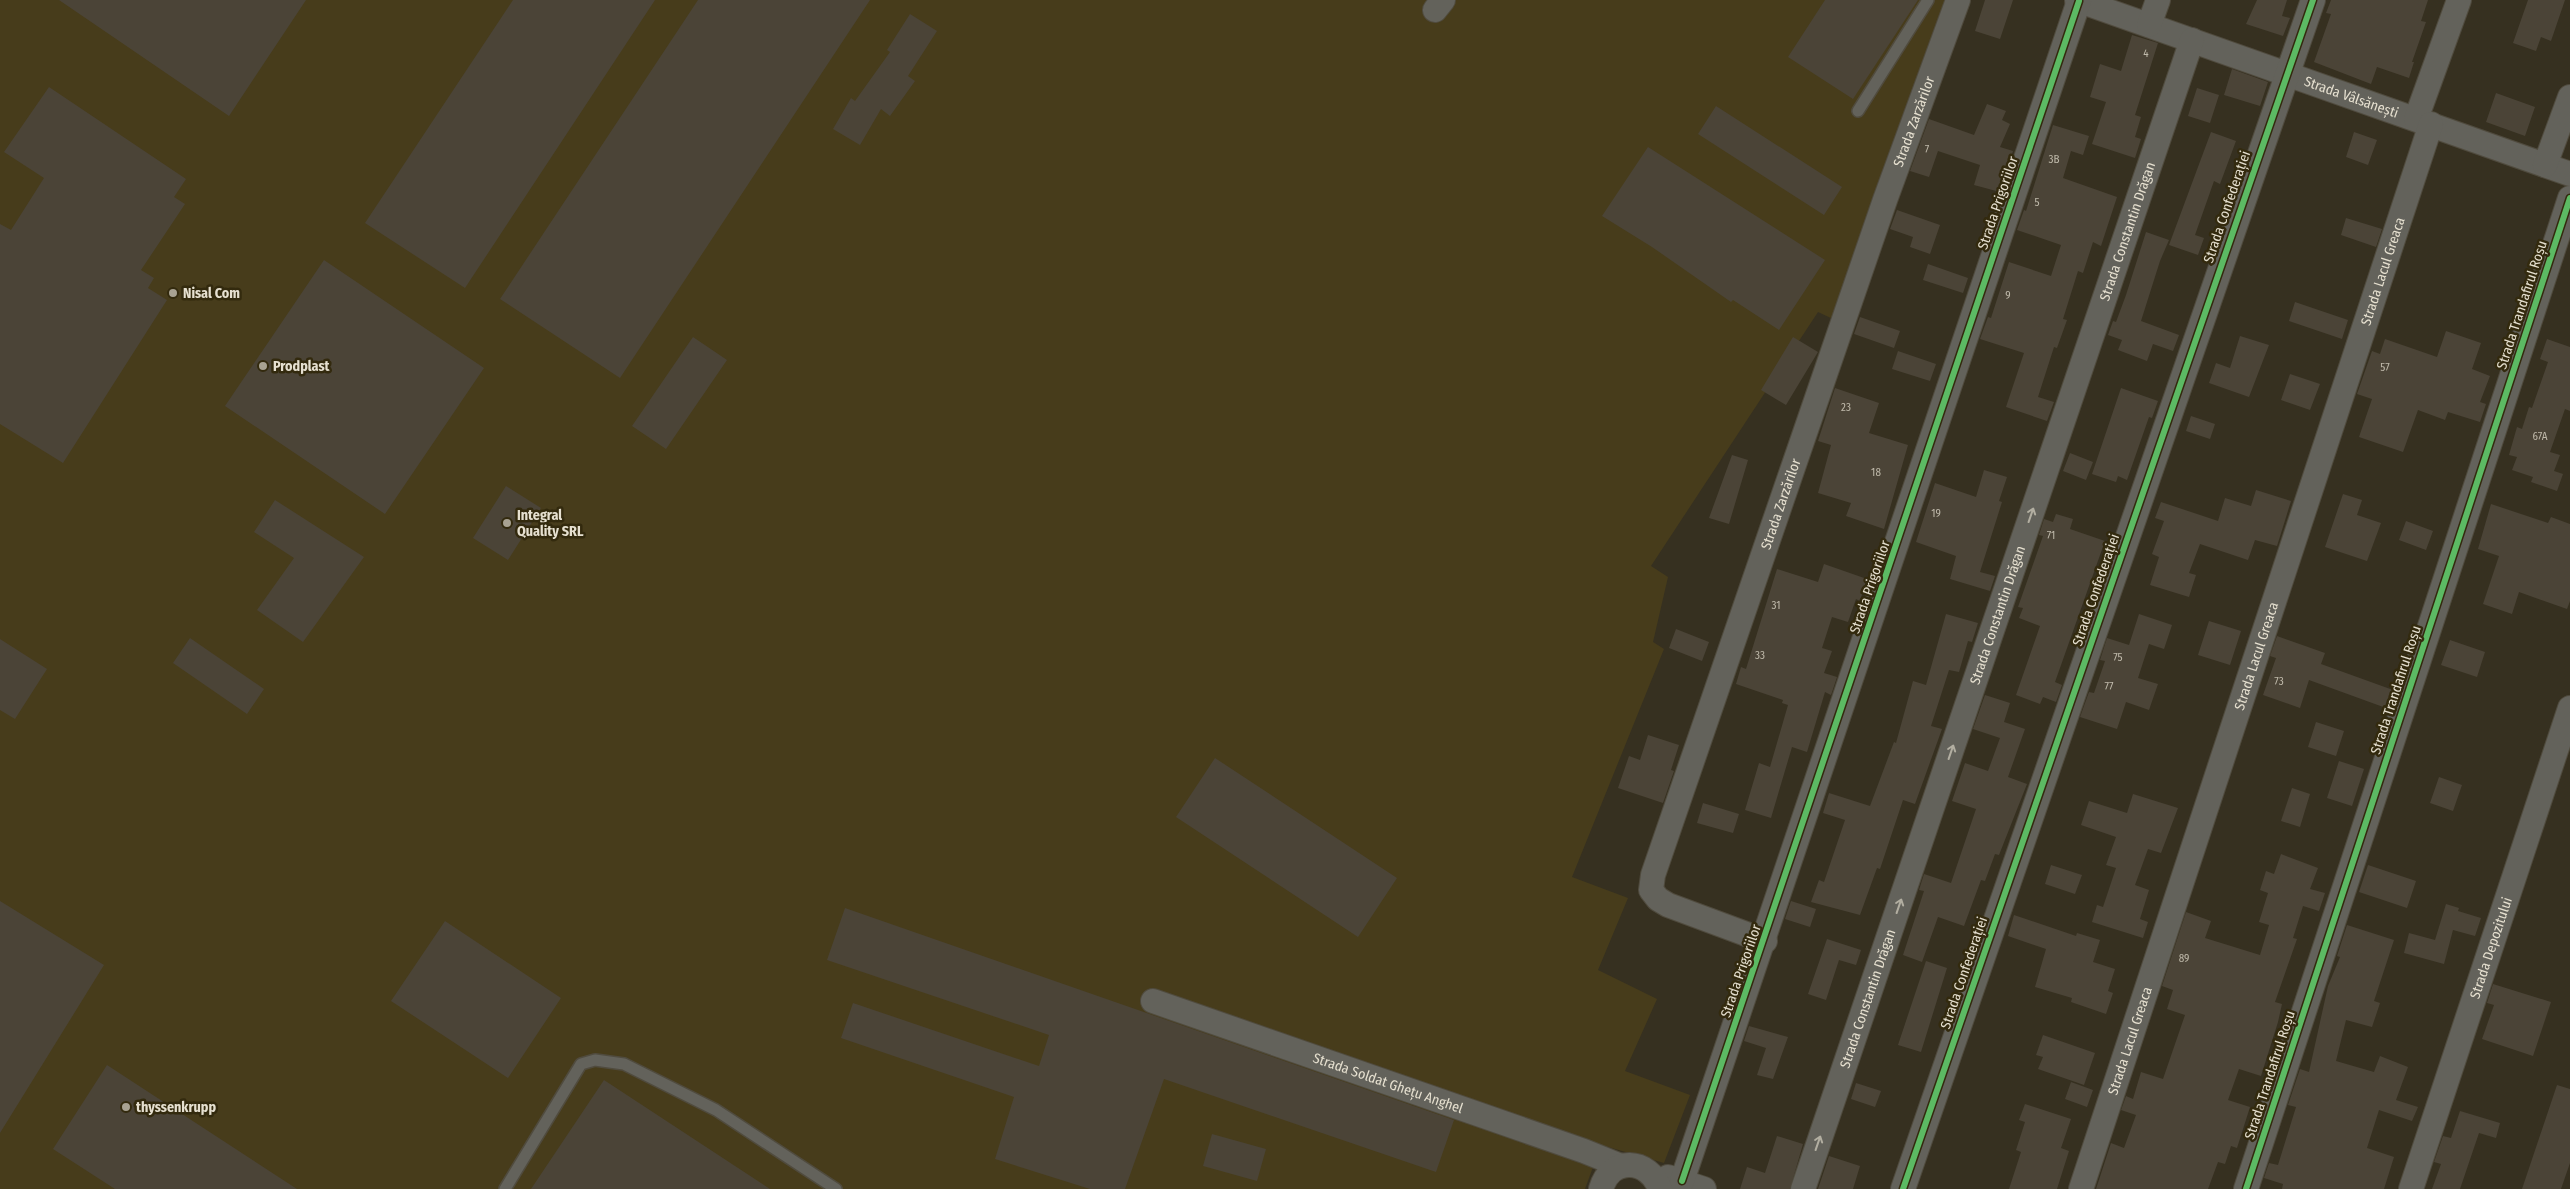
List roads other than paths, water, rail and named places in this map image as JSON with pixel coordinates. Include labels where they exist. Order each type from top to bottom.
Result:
[{"type":"street","name":"Strada Zarzărilor","points":[[1764,941],[1668,905],[1658,899],[1651,890],[1653,874],[1885,200],[1958,0]]},
{"type":"street","name":"Strada Prigoriilor","points":[[1686,1186],[1764,941],[2078,0]]},
{"type":"street","name":"Strada Vâlsănești","points":[[2078,0],[2287,72],[2570,174]]},
{"type":"street","points":[[2149,25],[2158,0]]},
{"type":"street","name":"Strada Confederației","points":[[1904,1189],[2313,0]]},
{"type":"street","name":"Strada Lacul Greaca","points":[[2081,1189],[2424,121],[2459,0]]},
{"type":"street","name":"Strada Constantin Drăgan","points":[[1803,1189],[2192,40]]},
{"type":"street","points":[[2546,165],[2570,97]]},
{"type":"street","name":"Strada Trandafirul Roșu","points":[[2246,1189],[2570,198]]},
{"type":"street","name":"Strada Depozitului","points":[[2411,1189],[2570,708]]},
{"type":"street","name":"Strada Soldat Ghețu Anghel","points":[[1153,1001],[1584,1151],[1621,1166],[1640,1166],[1654,1180]]},
{"type":"street","points":[[1601,1189],[1605,1178],[1621,1166]]},
{"type":"street","points":[[1654,1180],[1686,1186]]},
{"type":"lane","points":[[1858,111],[1928,0]]},
{"type":"lane","points":[[505,1189],[581,1064],[595,1060],[624,1064],[716,1110],[836,1189]]},
{"type":"place","name":"Nisal Com","points":[[173,293]]},
{"type":"place","name":"Prodplast","points":[[263,366]]},
{"type":"place","name":"Integral Quality SRL","points":[[507,523]]},
{"type":"place","name":"thyssenkrupp","points":[[126,1107]]}]
